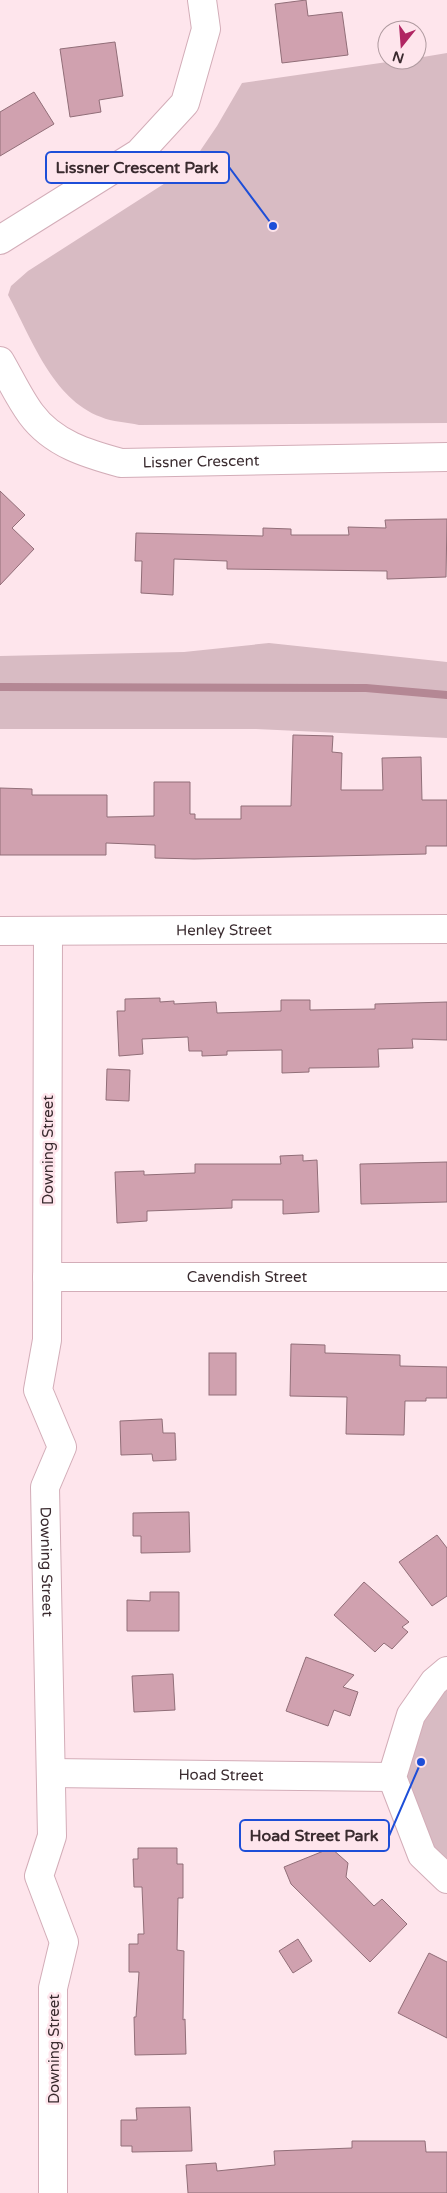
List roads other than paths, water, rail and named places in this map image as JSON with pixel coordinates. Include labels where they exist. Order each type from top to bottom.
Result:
[{"type":"street","points":[[0,240],[139,153],[185,103],[206,29],[202,0]]},
{"type":"street","name":"Lissner Crescent","points":[[0,361],[32,415],[58,439],[87,454],[121,462],[447,457]]},
{"type":"street","name":"Henley Street","points":[[0,931],[447,929]]},
{"type":"street","name":"Downing Street","points":[[48,931],[47,1340],[38,1390],[62,1447],[46,1487],[52,1836],[39,1876],[64,1942],[53,1988],[54,2193]]},
{"type":"street","name":"Cavendish Street","points":[[47,1277],[447,1277]]},
{"type":"street","points":[[447,1671],[434,1682],[411,1714],[392,1777],[422,1855],[447,1879]]},
{"type":"street","name":"Hoad Street","points":[[51,1773],[392,1777]]},
{"type":"waterway","points":[[0,687],[366,688],[447,695]]},
{"type":"place","name":"Lissner Crescent Park","points":[[273,226]]},
{"type":"place","name":"Hoad Street Park","points":[[421,1762]]}]
